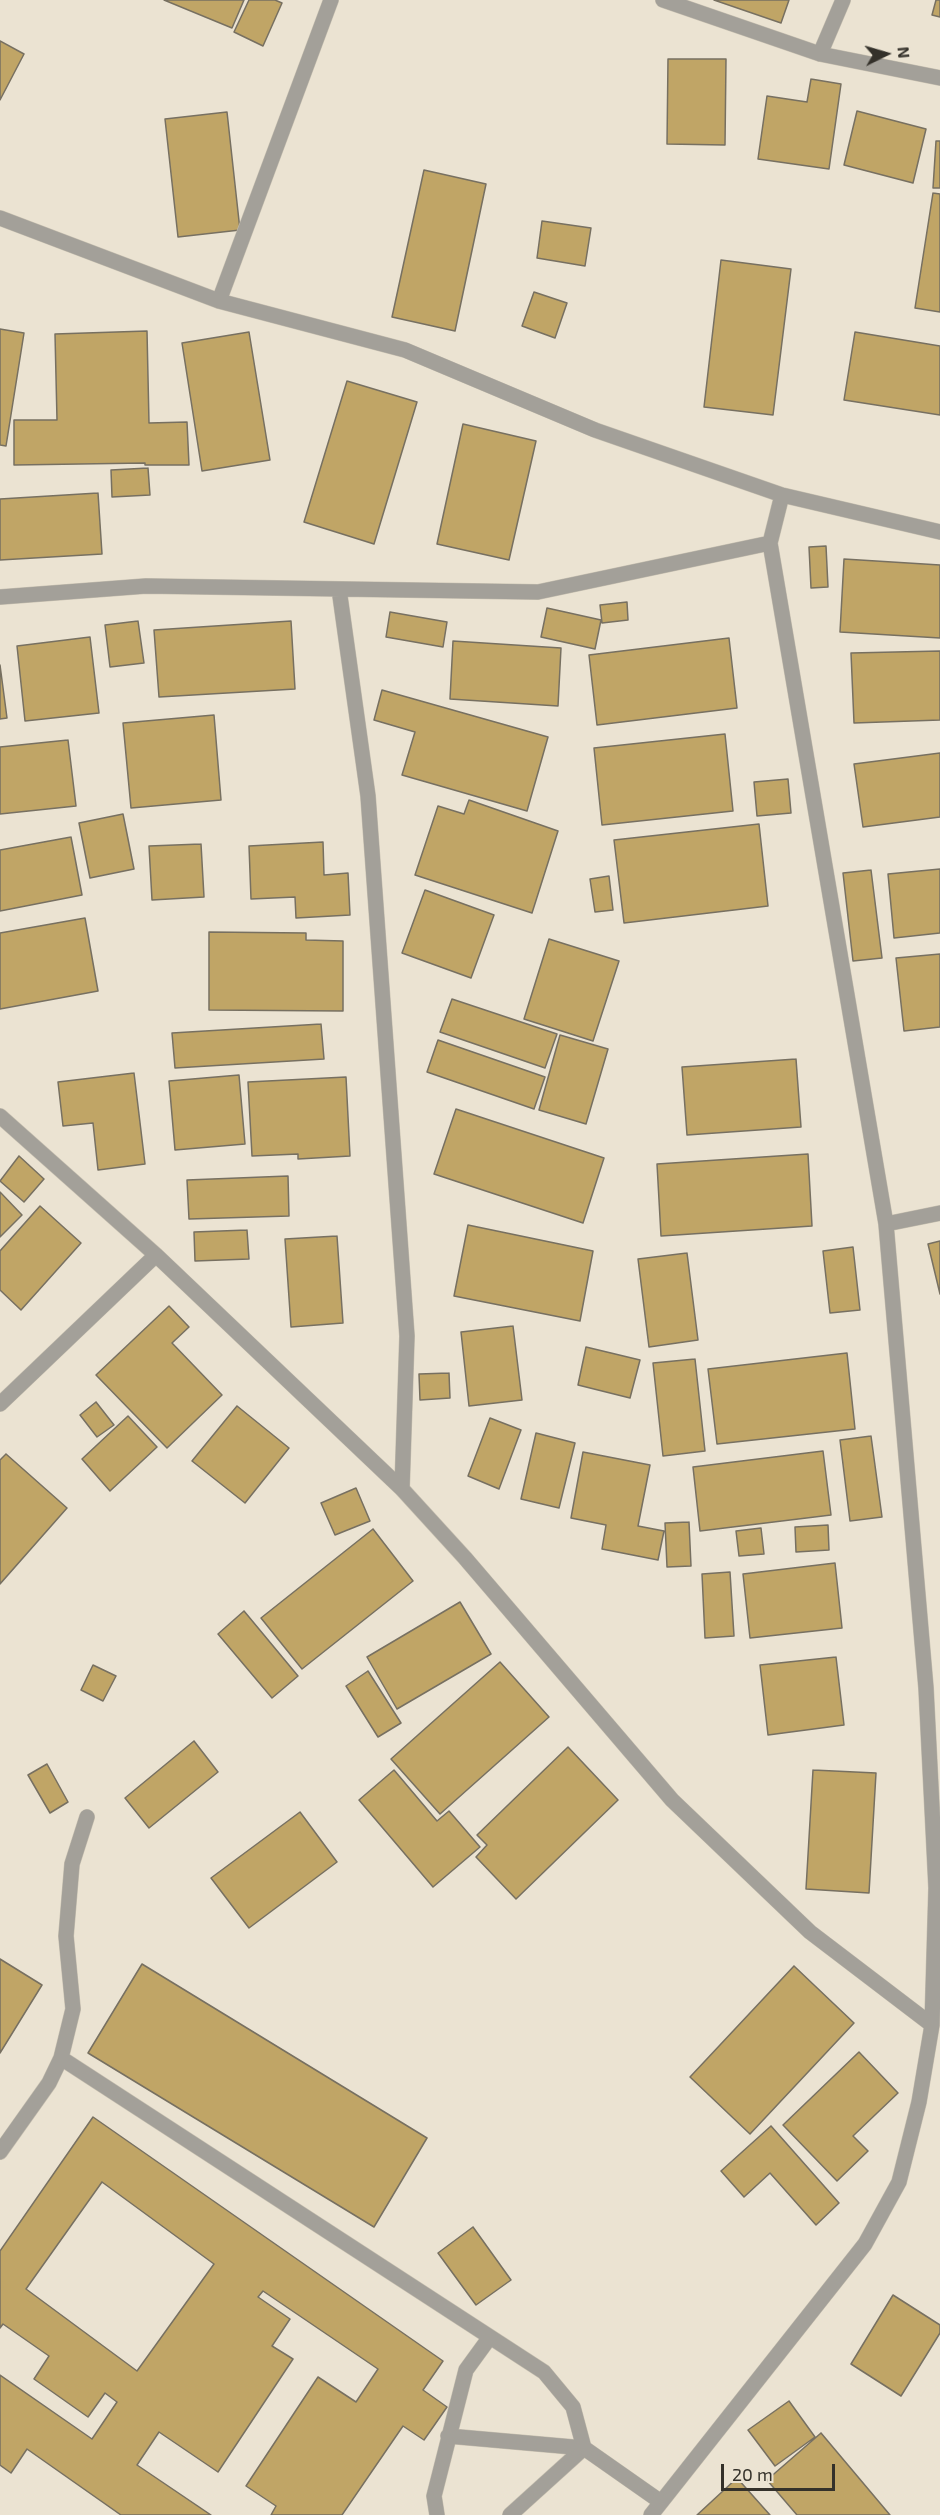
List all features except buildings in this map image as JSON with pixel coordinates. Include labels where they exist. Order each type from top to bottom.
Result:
[{"type":"street","points":[[219,301],[331,0]]},
{"type":"street","points":[[663,0],[820,54],[940,78]]},
{"type":"street","points":[[820,54],[843,0]]},
{"type":"street","points":[[0,218],[219,301],[405,350],[594,430],[782,495],[940,532]]},
{"type":"street","points":[[651,2515],[864,2244],[899,2182],[919,2102],[932,2025],[936,1888],[926,1688],[886,1224],[770,543],[782,495]]},
{"type":"street","points":[[0,597],[146,586],[538,592],[770,543]]},
{"type":"street","points":[[339,589],[368,796],[407,1336],[402,1490]]},
{"type":"street","points":[[0,1116],[156,1255],[402,1490],[465,1558],[672,1800],[810,1932],[932,2025]]},
{"type":"street","points":[[886,1224],[940,1213]]},
{"type":"street","points":[[0,1404],[156,1255]]},
{"type":"street","points":[[0,2152],[49,2083],[61,2058],[73,2009],[66,1936],[72,1864],[87,1817]]},
{"type":"street","points":[[61,2058],[544,2372],[573,2407],[584,2448]]},
{"type":"street","points":[[437,2515],[434,2496],[466,2370],[490,2337]]},
{"type":"street","points":[[448,2436],[584,2448],[661,2502]]},
{"type":"street","points":[[510,2515],[584,2448]]}]
